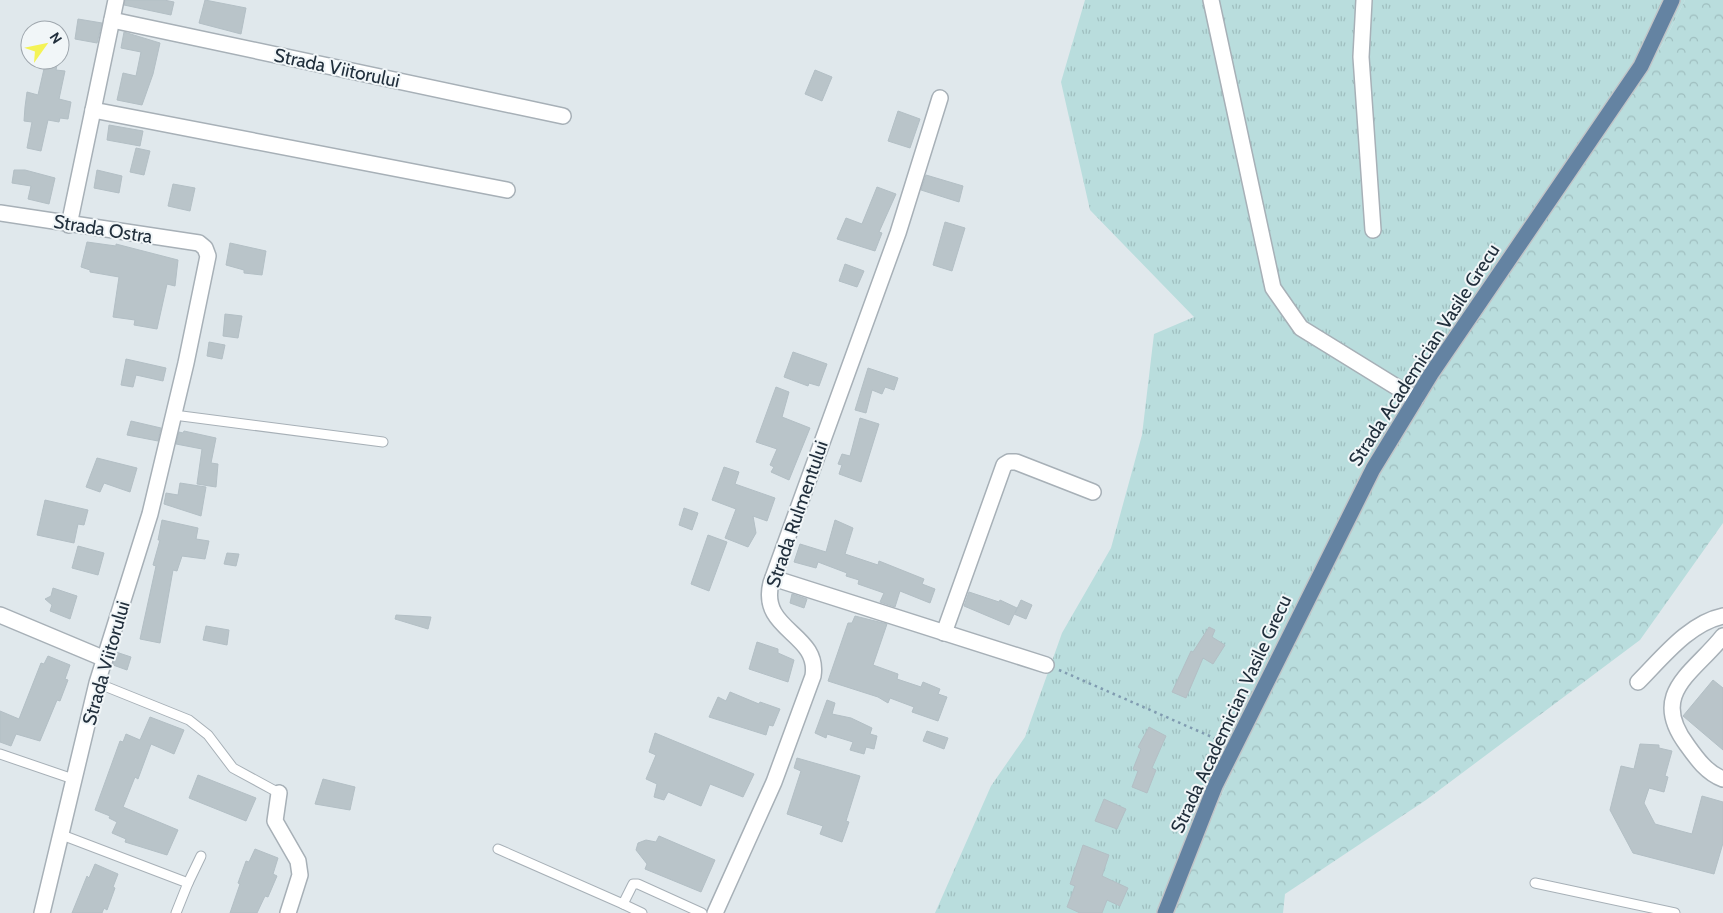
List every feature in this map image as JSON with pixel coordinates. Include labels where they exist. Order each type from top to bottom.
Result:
[{"type":"main road","name":"Strada Academician Vasile Grecu","points":[[1165,913],[1215,786],[1233,747],[1373,469],[1416,400],[1641,66],[1672,0]]},
{"type":"street","points":[[68,225],[116,0]]},
{"type":"street","points":[[1211,0],[1273,288],[1301,328],[1416,400]]},
{"type":"street","points":[[1364,0],[1361,57],[1373,230]]},
{"type":"street","name":"Strada Viitorului","points":[[112,20],[563,116]]},
{"type":"street","name":"Strada Rulmentului","points":[[714,913],[774,782],[813,676],[814,661],[811,653],[799,639],[778,622],[773,611],[769,592],[898,234],[940,98]]},
{"type":"street","points":[[93,110],[507,190]]},
{"type":"street","name":"Strada Ostra","points":[[0,213],[68,225],[199,243],[205,248]]},
{"type":"street","name":"Strada Viitorului","points":[[42,913],[76,780],[97,683],[150,514],[174,415],[208,256],[205,248]]},
{"type":"street","points":[[944,632],[1004,465],[1009,462],[1016,462],[1094,492]]},
{"type":"street","points":[[773,578],[1046,665]]},
{"type":"street","points":[[0,615],[104,660]]},
{"type":"street","points":[[1638,682],[1681,640],[1703,623],[1723,616]]},
{"type":"street","points":[[1723,636],[1675,690],[1670,712],[1679,735],[1699,762],[1714,776],[1723,779]]},
{"type":"street","points":[[279,793],[275,821],[298,861],[300,875],[288,913]]},
{"type":"lane","points":[[174,415],[383,442]]},
{"type":"lane","points":[[97,683],[189,720],[208,736],[233,768],[279,793]]},
{"type":"lane","points":[[0,754],[76,780]]},
{"type":"lane","points":[[62,835],[188,883]]},
{"type":"lane","points":[[498,849],[642,913]]},
{"type":"lane","points":[[176,913],[201,856]]},
{"type":"lane","points":[[1535,883],[1675,913]]},
{"type":"lane","points":[[623,904],[628,890],[633,884],[638,884],[702,913]]},
{"type":"path","points":[[1046,665],[1233,747]]},
{"type":"green space","points":[[1085,0],[1685,0],[1663,44],[1587,156],[1351,534],[1302,621],[1252,726],[1170,913],[935,913],[991,786],[1025,737],[1062,633],[1111,548],[1142,435],[1154,334],[1194,317],[1090,210],[1061,82]]},
{"type":"green space","points":[[1685,0],[1723,0],[1723,523],[1640,640],[1426,800],[1285,894],[1283,913],[1170,913],[1252,726],[1302,621],[1422,404],[1498,285],[1663,44]]},
{"type":"building","points":[[125,0],[164,0],[174,2],[171,15],[124,5]]},
{"type":"building","points":[[205,0],[246,8],[241,34],[199,23]]},
{"type":"building","points":[[78,19],[102,23],[97,43],[75,39]]},
{"type":"building","points":[[124,32],[160,43],[153,74],[142,105],[117,100],[123,73],[136,76],[141,52],[121,48]]},
{"type":"building","points":[[44,70],[65,71],[59,99],[71,102],[68,119],[60,118],[59,122],[48,120],[41,151],[27,148],[32,122],[24,121],[27,92],[38,95]]},
{"type":"building","points":[[815,70],[832,77],[822,101],[805,94]]},
{"type":"building","points":[[898,111],[920,119],[910,148],[888,141]]},
{"type":"building","points":[[109,125],[143,131],[140,146],[107,140]]},
{"type":"building","points":[[136,148],[150,151],[144,175],[130,172]]},
{"type":"building","points":[[14,170],[25,170],[55,178],[49,204],[28,199],[31,186],[12,183]]},
{"type":"building","points":[[97,170],[122,176],[119,193],[94,188]]},
{"type":"building","points":[[926,175],[963,186],[959,202],[921,190]]},
{"type":"building","points":[[173,184],[195,188],[190,211],[168,206]]},
{"type":"building","points":[[877,187],[896,194],[879,232],[882,233],[875,251],[837,239],[846,218],[862,224]]},
{"type":"building","points":[[945,222],[965,228],[952,271],[933,265]]},
{"type":"building","points":[[87,242],[116,246],[116,244],[178,260],[175,286],[167,284],[157,329],[134,325],[135,320],[113,317],[119,277],[90,272],[90,270],[81,267]]},
{"type":"building","points":[[230,243],[266,251],[262,275],[244,273],[244,270],[226,265]]},
{"type":"building","points":[[845,264],[864,271],[857,287],[839,281]]},
{"type":"building","points":[[225,314],[242,316],[238,338],[223,336]]},
{"type":"building","points":[[209,342],[225,345],[222,359],[207,356]]},
{"type":"building","points":[[793,352],[827,364],[819,386],[809,383],[808,386],[784,377]]},
{"type":"building","points":[[126,359],[166,368],[163,381],[136,375],[133,387],[121,385]]},
{"type":"building","points":[[868,368],[898,378],[894,390],[885,387],[882,394],[872,390],[866,413],[855,410]]},
{"type":"building","points":[[776,387],[789,392],[782,417],[810,428],[789,480],[771,472],[774,467],[770,465],[777,449],[756,442]]},
{"type":"building","points":[[860,418],[879,424],[861,482],[839,474],[842,465],[838,464],[842,454],[850,456]]},
{"type":"building","points":[[131,421],[161,428],[158,441],[127,435]]},
{"type":"building","points":[[184,431],[216,438],[211,463],[218,464],[216,487],[197,484],[202,449],[176,444],[179,432],[183,433]]},
{"type":"building","points":[[97,458],[137,468],[130,492],[104,483],[100,492],[86,487]]},
{"type":"building","points":[[724,467],[739,472],[735,484],[775,498],[767,521],[753,516],[756,533],[748,547],[725,538],[736,509],[712,500]]},
{"type":"building","points":[[180,483],[206,487],[201,516],[164,504],[166,493],[178,495]]},
{"type":"building","points":[[45,500],[88,510],[84,525],[78,524],[74,543],[37,535]]},
{"type":"building","points":[[684,508],[698,513],[692,530],[679,525]]},
{"type":"building","points":[[162,520],[198,528],[196,539],[209,541],[205,559],[182,556],[177,571],[173,570],[160,643],[140,639],[156,566],[153,565],[160,540],[158,540]]},
{"type":"building","points":[[835,520],[853,528],[845,554],[878,565],[879,561],[924,579],[922,584],[935,589],[930,603],[900,591],[895,607],[880,602],[884,593],[858,584],[859,580],[846,576],[847,573],[818,562],[816,568],[794,562],[800,544],[826,552]]},
{"type":"building","points":[[708,535],[727,542],[709,591],[691,584]]},
{"type":"building","points":[[78,546],[104,553],[98,575],[72,568]]},
{"type":"building","points":[[227,553],[239,554],[236,566],[224,564]]},
{"type":"building","points":[[53,588],[77,596],[70,619],[50,611],[52,605],[45,599],[51,596]]},
{"type":"building","points":[[969,592],[999,602],[1000,600],[1017,608],[1015,613],[1021,600],[1032,605],[1026,619],[1014,614],[1009,625],[964,606]]},
{"type":"building","points":[[792,594],[807,599],[804,608],[790,603]]},
{"type":"building","points":[[396,615],[431,617],[428,629],[395,619]]},
{"type":"building","points":[[855,616],[887,624],[873,665],[898,674],[897,679],[921,687],[923,682],[940,689],[938,694],[947,697],[938,721],[912,712],[914,707],[890,698],[888,703],[878,697],[828,681],[848,623],[852,623]]},
{"type":"building","points":[[206,626],[229,630],[227,645],[203,640]]},
{"type":"building","points":[[1209,627],[1215,630],[1212,637],[1225,645],[1213,664],[1203,658],[1186,698],[1172,692],[1191,651],[1193,652]]},
{"type":"building","points":[[757,642],[778,649],[778,653],[794,660],[788,682],[749,669]]},
{"type":"building","points":[[116,652],[131,657],[127,670],[113,665]]},
{"type":"building","points":[[48,656],[70,665],[65,679],[68,680],[60,701],[57,700],[40,741],[16,734],[11,746],[0,742],[0,711],[19,719],[41,663],[44,664]]},
{"type":"building","points":[[1713,680],[1723,688],[1723,750],[1683,716]]},
{"type":"building","points":[[730,692],[759,704],[760,702],[780,709],[773,726],[769,725],[766,735],[709,717],[718,697],[726,701]]},
{"type":"building","points":[[827,700],[835,703],[832,714],[851,718],[872,728],[870,734],[877,736],[874,749],[866,747],[864,754],[850,750],[853,742],[827,734],[826,738],[815,733]]},
{"type":"building","points":[[150,717],[184,730],[174,754],[151,744],[138,779],[135,777],[123,807],[178,830],[167,855],[125,842],[126,839],[112,833],[117,822],[109,818],[110,816],[95,810],[120,741],[123,742],[126,734],[140,740]]},
{"type":"building","points":[[1149,727],[1166,736],[1152,768],[1156,770],[1147,793],[1132,787],[1138,771],[1133,769],[1141,749],[1138,747]]},
{"type":"building","points":[[927,731],[948,738],[944,749],[923,741]]},
{"type":"building","points":[[655,733],[754,774],[743,797],[710,784],[701,806],[668,792],[664,800],[654,797],[657,784],[646,779],[656,755],[649,752]]},
{"type":"building","points":[[1640,744],[1659,745],[1659,748],[1672,751],[1665,776],[1668,777],[1664,792],[1649,788],[1644,803],[1655,824],[1692,834],[1702,796],[1723,802],[1723,843],[1714,874],[1633,853],[1610,810],[1621,766],[1634,769]]},
{"type":"building","points":[[797,758],[860,776],[846,821],[849,822],[842,842],[820,834],[823,826],[787,814],[801,771],[794,768]]},
{"type":"building","points":[[198,775],[256,798],[246,821],[189,798]]},
{"type":"building","points":[[323,779],[355,787],[350,810],[315,804]]},
{"type":"building","points":[[1104,799],[1126,809],[1117,829],[1095,821]]},
{"type":"building","points":[[659,836],[715,860],[701,892],[645,869],[647,864],[636,850],[638,843],[646,840],[656,842]]},
{"type":"building","points":[[1083,845],[1109,855],[1102,876],[1128,888],[1120,906],[1107,900],[1102,913],[1080,913],[1067,907],[1075,886],[1070,884]]},
{"type":"building","points":[[255,849],[278,858],[273,874],[277,876],[268,897],[265,896],[257,913],[230,913],[246,861],[249,862]]},
{"type":"building","points":[[95,864],[118,874],[107,910],[104,908],[102,913],[72,913],[87,876],[89,878]]}]
